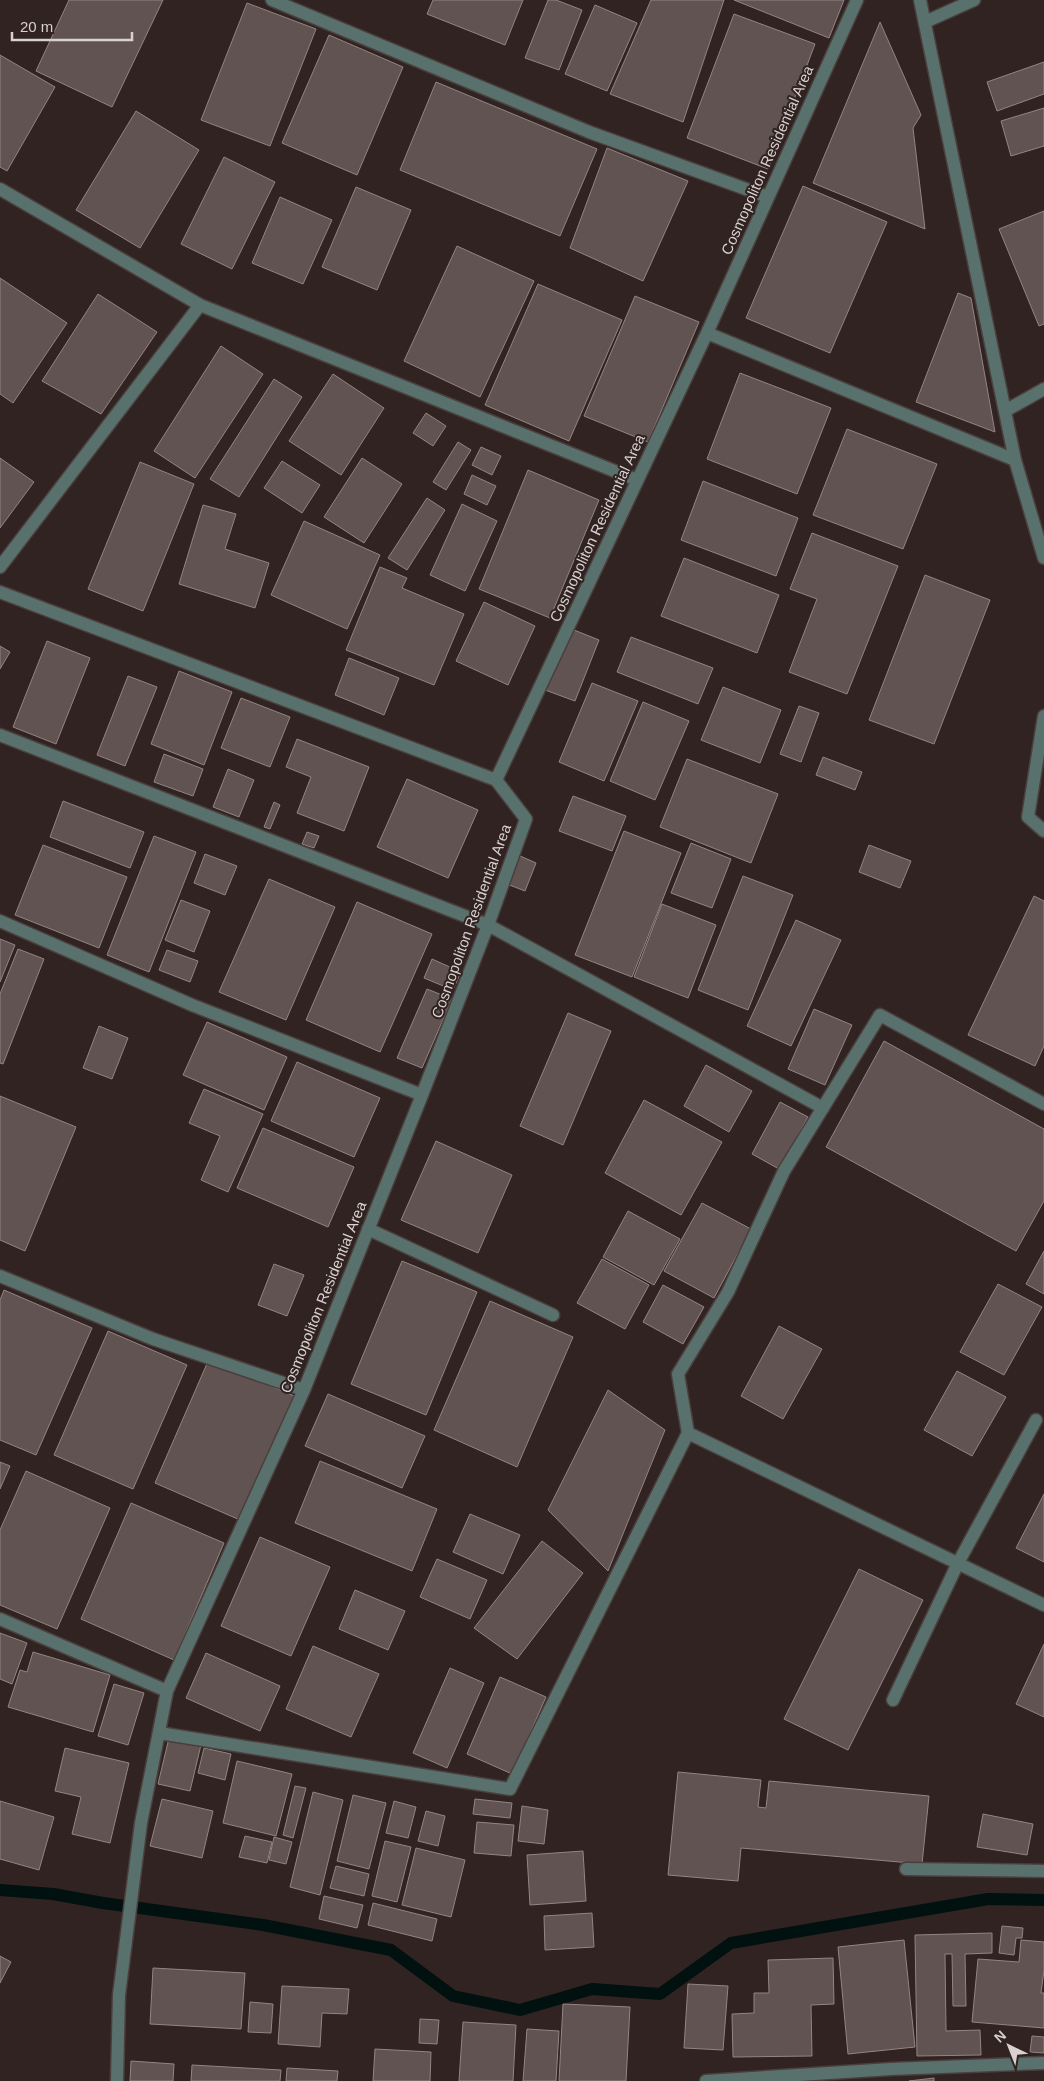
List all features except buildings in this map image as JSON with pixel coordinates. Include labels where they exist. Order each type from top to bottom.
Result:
[{"type":"street","points":[[272,0],[589,132],[768,197]]},
{"type":"street","name":"Cosmopoliton Residential Area","points":[[117,2081],[119,1995],[141,1823],[167,1691],[304,1390],[488,925],[526,819],[496,780],[707,333],[857,0]]},
{"type":"street","points":[[920,0],[1015,460],[1044,558]]},
{"type":"street","points":[[925,22],[974,0]]},
{"type":"street","points":[[0,189],[200,305],[637,480]]},
{"type":"street","points":[[0,567],[200,305]]},
{"type":"street","points":[[707,333],[1015,460]]},
{"type":"street","points":[[1005,410],[1044,389]]},
{"type":"street","points":[[0,592],[496,780]]},
{"type":"street","points":[[1044,716],[1028,818],[1044,831]]},
{"type":"street","points":[[0,735],[488,925],[823,1108]]},
{"type":"street","points":[[0,921],[192,1005],[422,1095]]},
{"type":"street","points":[[159,1733],[510,1789],[688,1434],[678,1374],[728,1292],[784,1171],[880,1014],[1044,1104]]},
{"type":"street","points":[[368,1230],[553,1316]]},
{"type":"street","points":[[0,1276],[153,1339],[304,1390]]},
{"type":"street","points":[[893,1700],[958,1563],[1036,1420]]},
{"type":"street","points":[[688,1434],[1044,1604]]},
{"type":"street","points":[[0,1619],[167,1691]]},
{"type":"street","points":[[906,1869],[1044,1870]]},
{"type":"street","points":[[706,2081],[871,2070],[1044,2063]]},
{"type":"waterway","points":[[0,1890],[53,1894],[103,1903],[263,1925],[391,1950],[453,1996],[520,2010],[592,1989],[660,1994],[731,1943],[988,1899],[1044,1900]]}]
